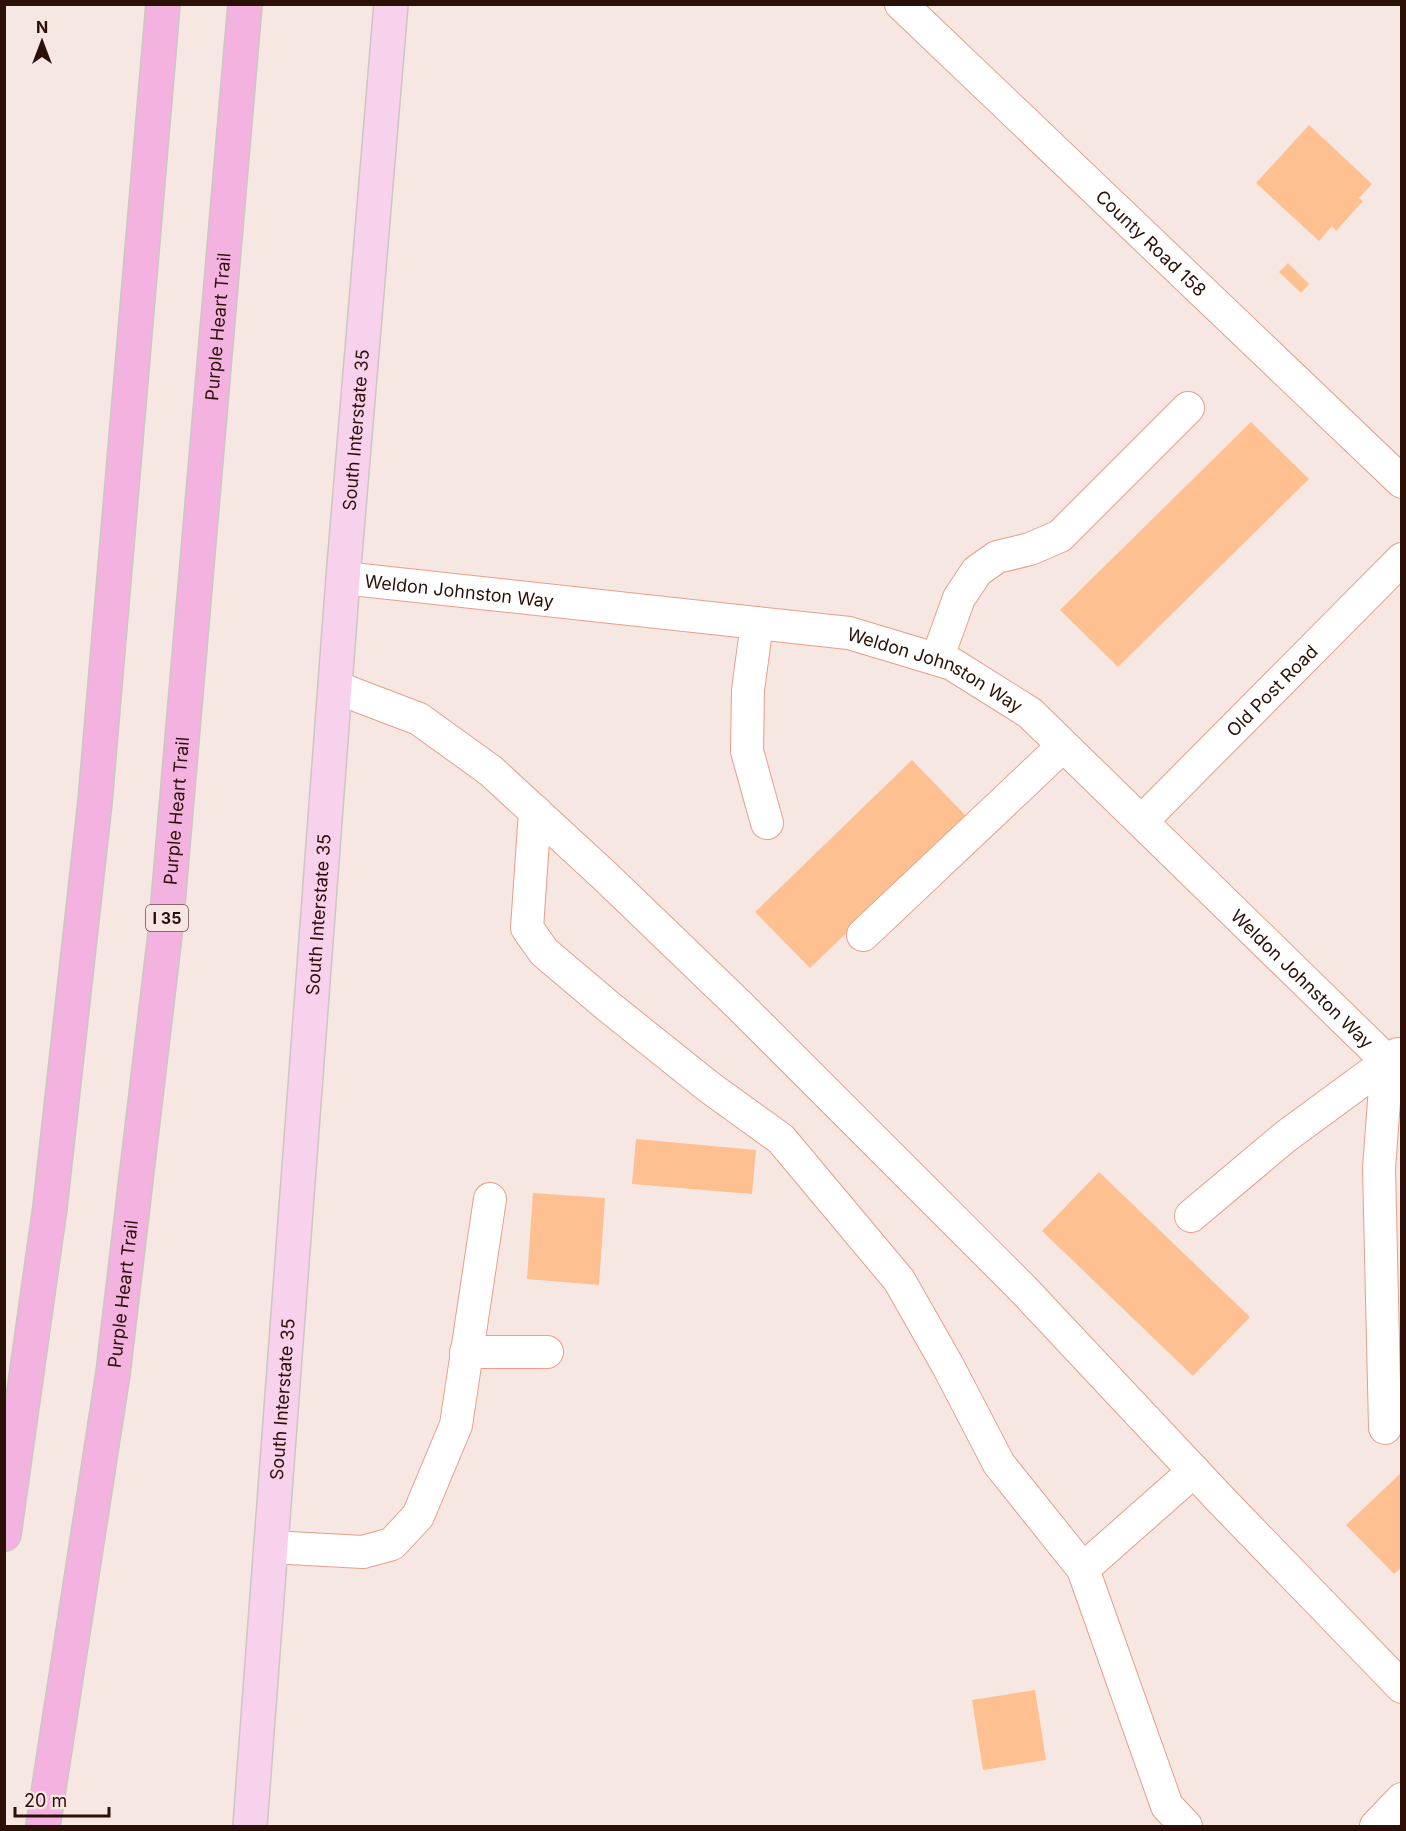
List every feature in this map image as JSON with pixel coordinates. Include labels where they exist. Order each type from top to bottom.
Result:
[{"type":"highway","points":[[4,1534],[50,1207],[95,802],[163,4]]},
{"type":"highway","name":"Purple Heart Trail","points":[[43,1827],[113,1373],[166,926],[245,4]]},
{"type":"main road","name":"South Interstate 35","points":[[250,1827],[334,687],[391,4]]},
{"type":"street","name":"County Road 158","points":[[901,4],[1401,482]]},
{"type":"street","points":[[937,659],[959,598],[977,571],[997,557],[1030,549],[1060,536],[1188,408]]},
{"type":"street","name":"Old Post Road","points":[[1142,821],[1401,559]]},
{"type":"street","name":"Weldon Johnston Way","points":[[343,578],[849,633],[952,664],[1030,713],[1397,1061]]},
{"type":"street","points":[[757,623],[748,690],[747,751],[766,823]]},
{"type":"street","points":[[334,687],[419,719],[491,771],[606,877],[731,997],[1022,1288],[1401,1687]]},
{"type":"street","points":[[863,935],[1064,746]]},
{"type":"street","points":[[535,811],[527,928],[544,952],[609,1007],[709,1087],[781,1139],[899,1280],[948,1366],[999,1464],[1083,1569],[1167,1806],[1185,1827]]},
{"type":"street","points":[[1191,1216],[1285,1137],[1397,1061]]},
{"type":"street","points":[[1385,1428],[1379,1168],[1397,1061]]},
{"type":"street","points":[[271,1547],[363,1552],[392,1544],[418,1516],[456,1425],[490,1199]]},
{"type":"street","points":[[466,1352],[547,1352]]},
{"type":"street","points":[[1083,1569],[1194,1471]]},
{"type":"street","points":[[1376,1827],[1401,1799]]},
{"type":"building","points":[[1309,125],[1372,184],[1359,198],[1363,201],[1336,231],[1332,226],[1319,241],[1256,183]]},
{"type":"building","points":[[1288,263],[1309,284],[1301,293],[1279,272]]},
{"type":"building","points":[[1251,422],[1309,479],[1118,667],[1060,610]]},
{"type":"building","points":[[912,760],[967,817],[810,968],[755,912]]},
{"type":"building","points":[[636,1139],[756,1150],[752,1194],[632,1184]]},
{"type":"building","points":[[1099,1172],[1250,1317],[1193,1376],[1042,1231]]},
{"type":"building","points":[[533,1193],[605,1198],[599,1285],[527,1279]]},
{"type":"building","points":[[1402,1472],[1402,1567],[1394,1574],[1346,1525]]},
{"type":"building","points":[[1035,1690],[1046,1760],[983,1770],[972,1700]]}]
